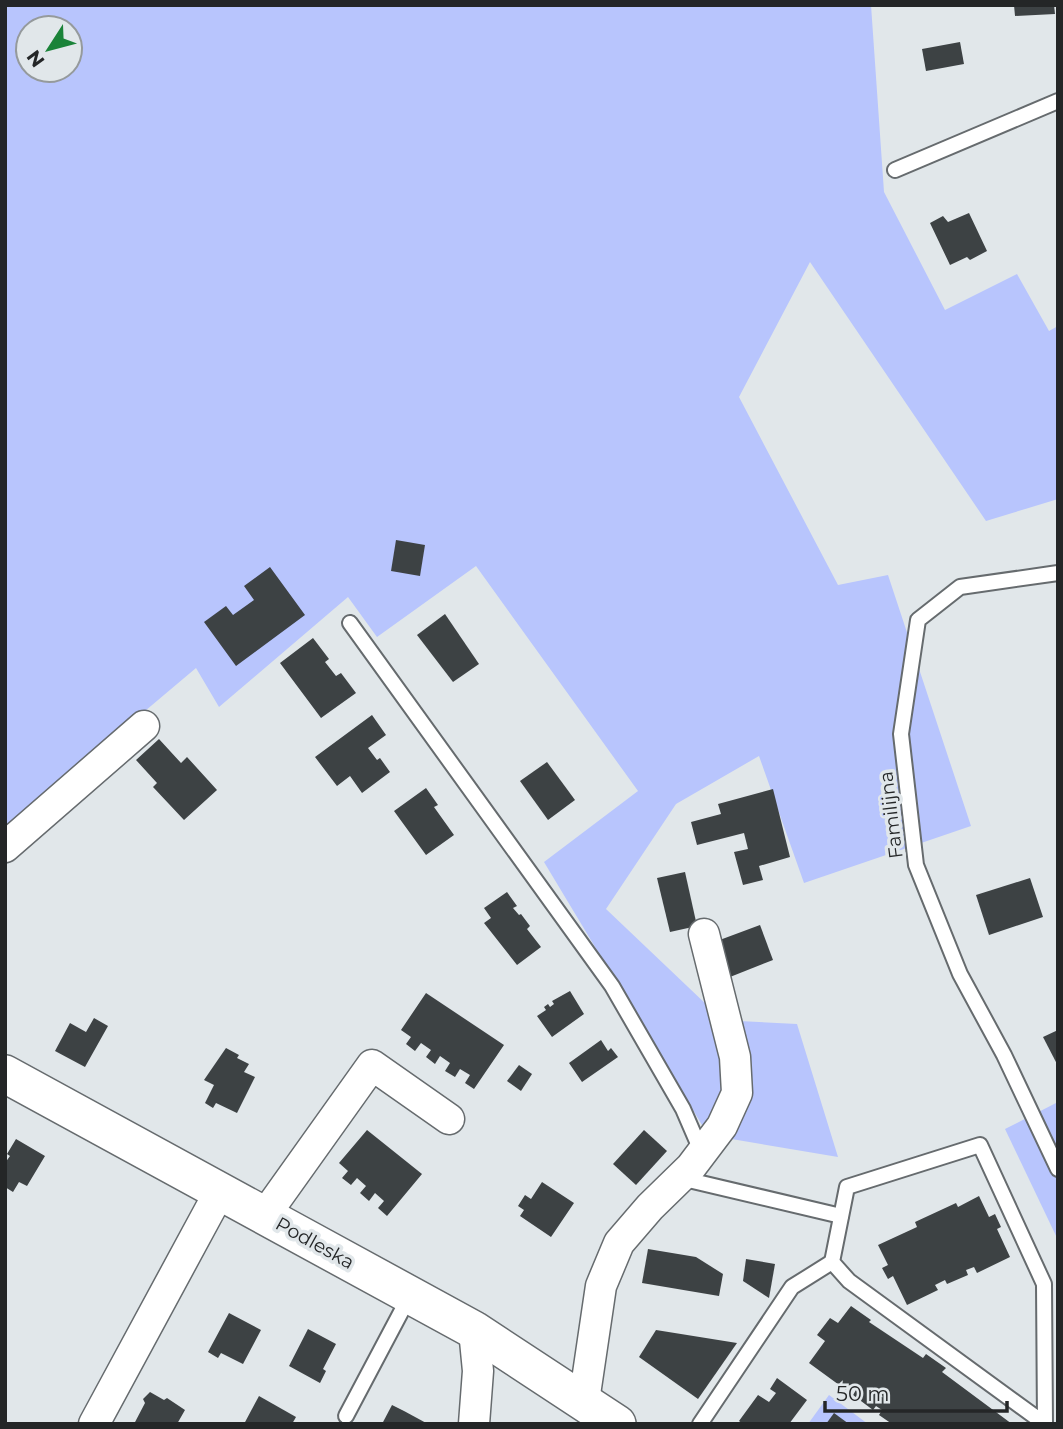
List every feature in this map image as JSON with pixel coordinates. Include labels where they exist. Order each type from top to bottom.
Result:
[{"type":"street","points":[[5,847],[144,726]]},
{"type":"street","points":[[584,1401],[601,1286],[620,1243],[702,1153],[722,1126],[737,1093],[735,1058],[704,934]]},
{"type":"street","points":[[265,1215],[372,1065],[449,1119]]},
{"type":"street","name":"Podleska","points":[[5,1074],[474,1330],[617,1424]]},
{"type":"street","points":[[94,1424],[222,1192]]},
{"type":"street","points":[[474,1330],[478,1371],[474,1424]]},
{"type":"lane","points":[[895,170],[1058,102]]},
{"type":"lane","name":"Familijna","points":[[1058,573],[960,587],[919,620],[901,734],[916,865],[960,974],[1004,1055],[1058,1169]]},
{"type":"lane","points":[[350,623],[612,986],[683,1109],[702,1153]]},
{"type":"lane","points":[[700,1424],[792,1287],[832,1262],[847,1187],[980,1145],[1044,1284],[1045,1424]]},
{"type":"lane","points":[[680,1178],[841,1216]]},
{"type":"lane","points":[[832,1262],[849,1281],[1045,1424]]},
{"type":"lane","points":[[346,1416],[410,1295]]},
{"type":"shaded area","points":[[5,5],[871,5],[884,192],[945,310],[1017,274],[1049,331],[1058,326],[1058,499],[986,521],[810,262],[739,397],[838,585],[888,575],[971,826],[804,883],[759,756],[676,804],[606,909],[708,1006],[739,1021],[797,1024],[838,1157],[708,1135],[544,862],[638,791],[476,566],[377,637],[348,597],[219,707],[196,668],[5,829]]},
{"type":"shaded area","points":[[1058,1102],[1058,1240],[1005,1129]]},
{"type":"shaded area","points":[[829,1395],[868,1424],[808,1424]]},
{"type":"building","points":[[1014,5],[1054,5],[1055,14],[1015,16]]},
{"type":"building","points":[[960,42],[964,64],[926,71],[922,49]]},
{"type":"building","points":[[969,213],[987,251],[970,260],[967,257],[950,265],[930,223],[943,216],[948,222]]},
{"type":"building","points":[[396,540],[425,545],[420,576],[391,571]]},
{"type":"building","points":[[270,567],[305,615],[236,666],[204,622],[226,606],[233,615],[254,600],[244,586]]},
{"type":"building","points":[[445,614],[479,664],[453,682],[417,635]]},
{"type":"building","points":[[313,638],[329,659],[325,662],[336,676],[341,673],[356,693],[321,718],[280,663]]},
{"type":"building","points":[[372,715],[386,735],[368,748],[390,772],[362,793],[350,776],[337,786],[315,757]]},
{"type":"building","points":[[159,739],[181,763],[187,757],[217,790],[184,820],[153,787],[157,783],[136,760]]},
{"type":"building","points":[[547,762],[575,800],[548,820],[520,781]]},
{"type":"building","points":[[426,788],[438,805],[434,807],[454,835],[426,855],[394,811]]},
{"type":"building","points":[[773,789],[790,857],[759,866],[763,880],[743,885],[734,852],[748,849],[744,833],[697,845],[691,822],[721,814],[718,804]]},
{"type":"building","points":[[685,872],[697,926],[670,932],[657,878]]},
{"type":"building","points":[[1030,878],[1043,917],[989,935],[976,895]]},
{"type":"building","points":[[507,892],[517,906],[513,908],[530,926],[527,929],[541,947],[517,965],[484,923],[491,918],[484,908]]},
{"type":"building","points":[[760,925],[773,960],[730,977],[717,941]]},
{"type":"building","points":[[570,991],[584,1014],[552,1037],[537,1016],[546,1010],[544,1007],[548,1004],[550,1007],[554,1004],[552,1001]]},
{"type":"building","points":[[426,993],[504,1045],[474,1089],[465,1083],[470,1075],[460,1069],[455,1077],[445,1071],[450,1063],[440,1056],[435,1064],[426,1057],[431,1050],[421,1043],[415,1051],[406,1044],[411,1037],[401,1030]]},
{"type":"building","points":[[94,1018],[108,1026],[85,1067],[55,1051],[70,1023],[86,1032]]},
{"type":"building","points":[[1058,1030],[1058,1066],[1043,1037]]},
{"type":"building","points":[[601,1040],[608,1051],[611,1048],[618,1057],[582,1082],[569,1063]]},
{"type":"building","points":[[226,1048],[249,1064],[244,1072],[255,1077],[237,1113],[216,1103],[213,1108],[205,1103],[214,1085],[204,1080]]},
{"type":"building","points":[[519,1065],[532,1074],[521,1091],[507,1081]]},
{"type":"building","points":[[367,1130],[422,1174],[387,1216],[378,1208],[384,1201],[375,1193],[369,1201],[360,1193],[366,1186],[357,1178],[351,1185],[342,1178],[348,1171],[339,1163]]},
{"type":"building","points":[[644,1130],[667,1151],[636,1185],[613,1164]]},
{"type":"building","points":[[16,1139],[45,1156],[27,1186],[19,1182],[13,1192],[5,1187],[5,1163]]},
{"type":"building","points":[[542,1182],[574,1203],[551,1237],[520,1216],[524,1210],[518,1206],[525,1195],[531,1199]]},
{"type":"building","points":[[979,1196],[989,1217],[995,1214],[1001,1227],[997,1229],[1010,1257],[977,1273],[974,1267],[966,1270],[968,1275],[947,1284],[945,1280],[935,1285],[938,1290],[907,1305],[893,1276],[888,1279],[882,1268],[888,1265],[878,1245],[917,1227],[915,1222],[956,1203],[958,1207]]},
{"type":"building","points":[[648,1249],[696,1257],[723,1274],[719,1296],[642,1283]]},
{"type":"building","points":[[746,1259],[775,1264],[769,1298],[743,1281]]},
{"type":"building","points":[[851,1306],[871,1320],[869,1322],[923,1358],[926,1354],[946,1368],[942,1372],[1012,1424],[892,1424],[879,1415],[882,1410],[876,1406],[873,1410],[853,1395],[856,1390],[849,1385],[846,1390],[809,1363],[825,1341],[817,1335],[830,1318],[838,1323]]},
{"type":"building","points":[[229,1313],[261,1330],[243,1364],[221,1353],[218,1358],[208,1352]]},
{"type":"building","points":[[308,1329],[336,1344],[323,1369],[326,1371],[320,1383],[289,1366]]},
{"type":"building","points":[[656,1330],[737,1343],[698,1399],[639,1357]]},
{"type":"building","points":[[777,1378],[807,1400],[789,1424],[743,1424],[739,1421],[758,1395],[769,1402],[776,1393],[770,1389]]},
{"type":"building","points":[[150,1392],[164,1400],[167,1398],[185,1410],[177,1424],[134,1424],[145,1403],[143,1399]]},
{"type":"building","points":[[259,1396],[296,1417],[292,1424],[244,1424]]},
{"type":"building","points":[[392,1405],[404,1411],[428,1424],[382,1424]]},
{"type":"building","points":[[834,1413],[849,1424],[826,1424]]}]
